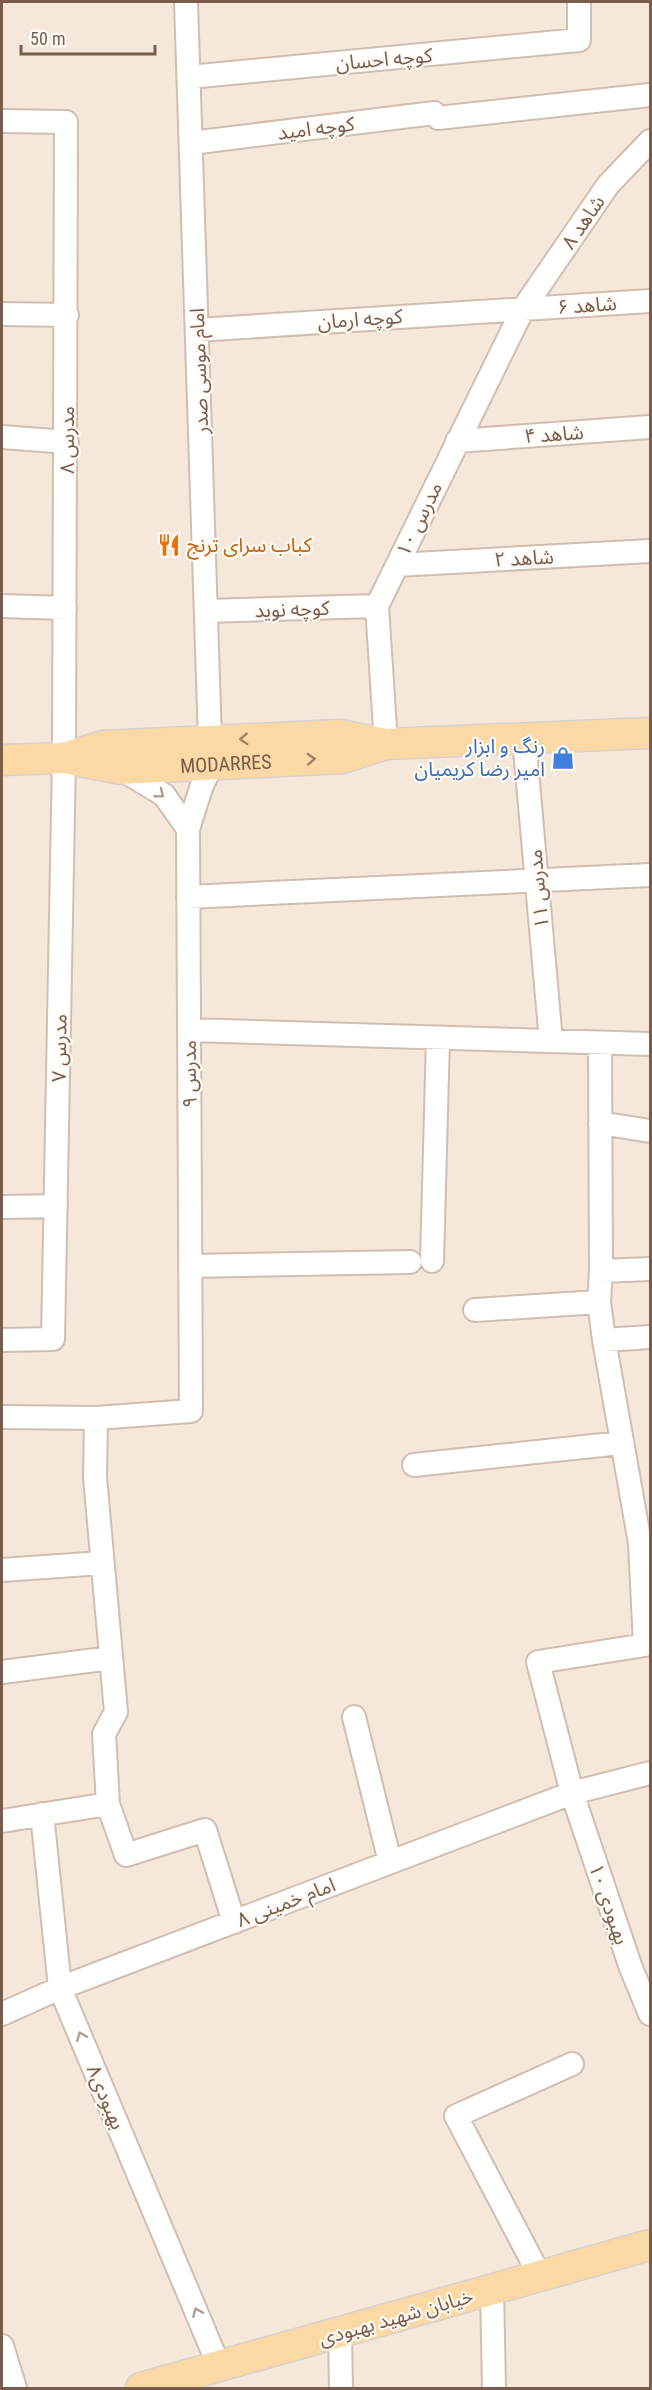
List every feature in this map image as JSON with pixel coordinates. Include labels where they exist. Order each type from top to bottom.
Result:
[{"type":"main road","name":"MODARRES","points":[[2,760],[64,758],[121,769],[211,752],[339,735],[386,744],[651,733]]},
{"type":"main road","name":"MODARRES","points":[[64,758],[103,746],[211,752]]},
{"type":"main road","name":"خیابان شهید بهبودی","points":[[141,2388],[174,2384],[219,2366],[651,2245]]},
{"type":"street","name":"امام موسی صدر","points":[[186,2],[211,752]]},
{"type":"street","name":"کوچه احسان","points":[[189,77],[579,40],[579,2]]},
{"type":"street","name":"کوچه امید","points":[[191,143],[434,113],[438,118],[651,95]]},
{"type":"street","name":"مدرس ۸","points":[[2,121],[66,122],[67,442],[64,758]]},
{"type":"street","name":"شاهد ۸","points":[[523,309],[608,185],[651,141]]},
{"type":"street","name":"شاهد ۶","points":[[523,309],[651,301]]},
{"type":"street","name":"کوچه ارمان","points":[[197,330],[523,309]]},
{"type":"street","name":"مدرس ۱۰","points":[[386,744],[377,606],[523,309]]},
{"type":"street","points":[[2,314],[67,315]]},
{"type":"street","name":"شاهد ۴","points":[[457,441],[651,427]]},
{"type":"street","points":[[2,437],[67,442]]},
{"type":"street","name":"شاهد ۲","points":[[397,565],[651,551]]},
{"type":"street","points":[[2,606],[65,608]]},
{"type":"street","name":"کوچه نوید","points":[[207,611],[377,606]]},
{"type":"street","name":"مدرس ۱۱","points":[[524,738],[551,1041]]},
{"type":"street","name":"مدرس ۹","points":[[96,1418],[191,1412],[188,830],[211,752]]},
{"type":"street","name":"مدرس ۷","points":[[2,1340],[53,1339],[64,758]]},
{"type":"street","points":[[121,769],[164,795],[188,830]]},
{"type":"street","points":[[188,897],[651,875]]},
{"type":"street","points":[[189,1030],[651,1044]]},
{"type":"street","points":[[190,1266],[421,1262],[438,1038]]},
{"type":"street","points":[[414,1465],[621,1443],[599,1302],[601,1271],[600,1042]]},
{"type":"street","points":[[600,1123],[651,1131]]},
{"type":"street","points":[[2,1207],[56,1206]]},
{"type":"street","points":[[601,1271],[651,1269]]},
{"type":"street","points":[[475,1310],[599,1302]]},
{"type":"street","points":[[604,1340],[651,1337]]},
{"type":"street","points":[[2,1417],[96,1418],[95,1477],[116,1712],[104,1734],[108,1804],[126,1855],[205,1830],[234,1922]]},
{"type":"street","name":"بهبودی ۱۰","points":[[621,1443],[640,1543],[645,1646],[538,1662],[572,1793],[641,1965],[651,2014]]},
{"type":"street","points":[[2,1570],[102,1563]]},
{"type":"street","points":[[2,1672],[111,1658]]},
{"type":"street","points":[[354,1717],[390,1863]]},
{"type":"street","name":"امام خمینی ۸","points":[[2,2014],[60,1988],[572,1793],[651,1773]]},
{"type":"street","points":[[2,1821],[108,1804]]},
{"type":"street","name":"بهبودی۸","points":[[42,1814],[60,1988],[219,2366]]},
{"type":"street","points":[[540,2276],[456,2116],[572,2064]]},
{"type":"street","points":[[492,2289],[494,2388]]},
{"type":"street","points":[[340,2332],[341,2388]]},
{"type":"street","points":[[2,2346],[15,2388]]},
{"type":"shaded area","points":[[2,2],[650,2],[650,2388],[2,2388]]},
{"type":"place","name":"کباب سرای ترنج","points":[[169,545]]},
{"type":"place","name":"رنگ و ابزار امیر رضا کریمیان","points":[[563,758]]}]
